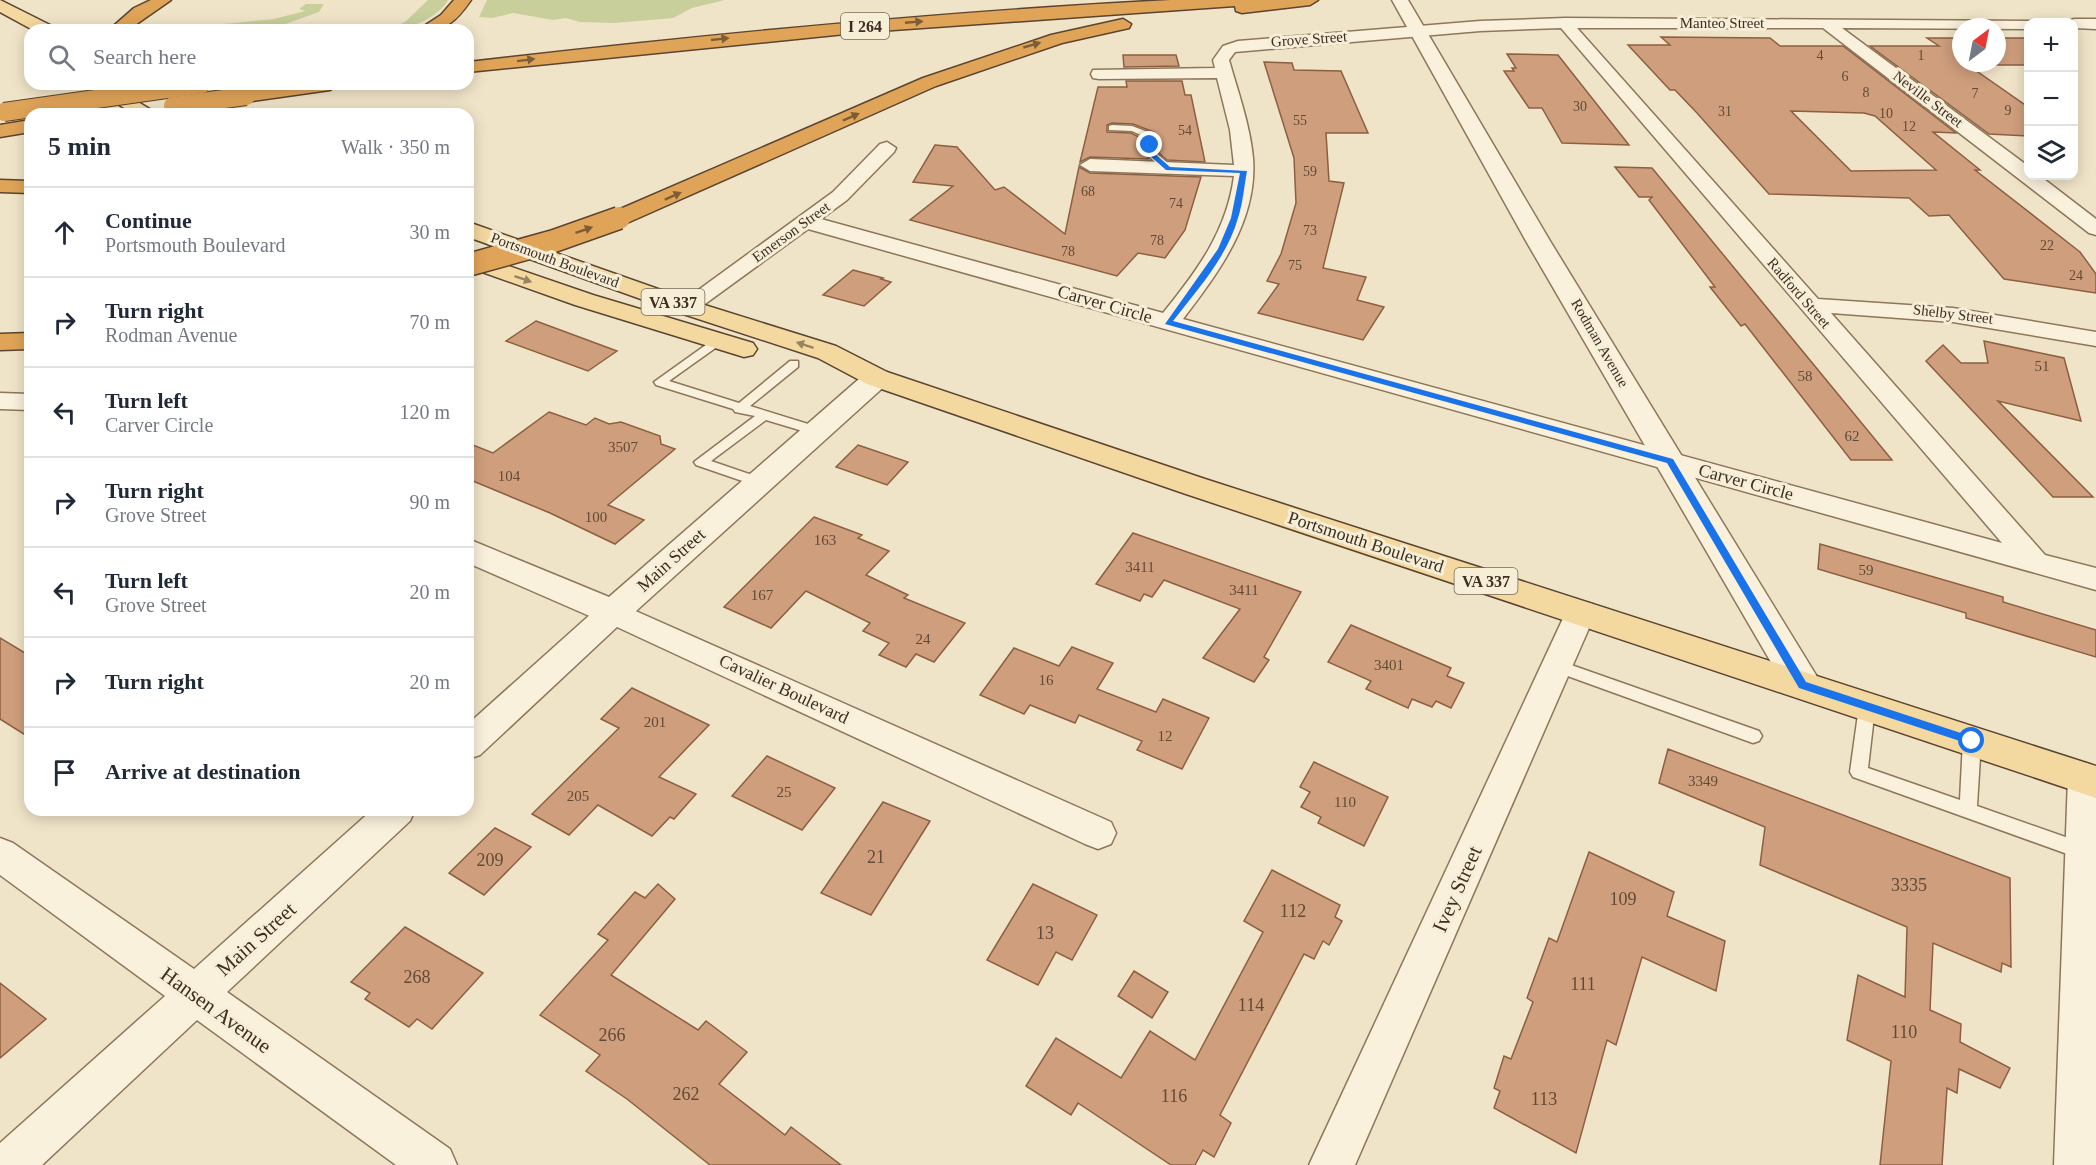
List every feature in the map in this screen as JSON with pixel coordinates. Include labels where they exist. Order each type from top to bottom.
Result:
[{"type":"highway","points":[[125,24],[140,12],[163,0]]},
{"type":"highway","points":[[438,24],[457,10],[463,0]]},
{"type":"highway","name":"I 264","points":[[474,50],[817,16],[1026,0]]},
{"type":"highway","name":"I 264","points":[[474,66],[854,27],[1073,10],[1263,0]]},
{"type":"highway","points":[[474,263],[554,241],[619,218],[939,77],[1028,46],[1161,17],[1310,0]]},
{"type":"highway","points":[[60,108],[167,90]]},
{"type":"highway","points":[[157,108],[288,90]]},
{"type":"highway","points":[[1,118],[24,114]]},
{"type":"highway","points":[[1,118],[24,124]]},
{"type":"highway","points":[[0,186],[24,188]]},
{"type":"highway","points":[[0,342],[24,341]]},
{"type":"main road","points":[[0,5],[34,24]]},
{"type":"main road","points":[[105,90],[137,108]]},
{"type":"main road","points":[[157,90],[192,108]]},
{"type":"main road","name":"Portsmouth Boulevard","points":[[474,232],[686,307],[827,352],[877,378],[1194,486],[2091,780]]},
{"type":"main road","name":"Portsmouth Boulevard","points":[[474,261],[584,300],[813,370],[877,378]]},
{"type":"street","name":"Rodman Avenue","points":[[1400,0],[1803,685]]},
{"type":"street","name":"Manteo Street","points":[[1417,31],[1564,23],[2024,24]]},
{"type":"street","name":"Radford Street","points":[[1564,23],[2035,562]]},
{"type":"street","name":"Neville Street","points":[[1827,24],[2024,171]]},
{"type":"street","name":"Grove Street","points":[[1224,73],[1221,60],[1223,54],[1244,44],[1417,31]]},
{"type":"street","points":[[1099,74],[1224,73],[1238,126],[1244,171],[1235,218],[1222,249],[1206,274],[1168,322]]},
{"type":"street","name":"Emerson Street","points":[[686,307],[840,196],[887,148]]},
{"type":"street","points":[[1090,165],[1244,171]]},
{"type":"street","name":"Neville Street","points":[[2035,180],[2096,229]]},
{"type":"street","name":"Carver Circle","points":[[807,222],[2096,579]]},
{"type":"street","name":"Shelby Street","points":[[1808,304],[1948,313],[2010,321],[2096,339]]},
{"type":"street","name":"Main Street","points":[[474,739],[613,612],[877,378]]},
{"type":"street","points":[[0,401],[24,402]]},
{"type":"street","name":"Cavalier Boulevard","points":[[474,552],[613,612],[1098,833]]},
{"type":"street","name":"Ivey Street","points":[[1332,1165],[1581,612]]},
{"type":"street","points":[[2076,1165],[2089,971],[2084,852],[2091,780]]},
{"type":"street","name":"Main Street","points":[[9,1165],[390,816]]},
{"type":"street","name":"Hansen Avenue","points":[[0,854],[434,1165]]},
{"type":"lane","points":[[1112,128],[1136,129],[1150,136],[1151,154],[1168,168]]},
{"type":"lane","points":[[717,341],[660,382],[816,432]]},
{"type":"lane","points":[[739,409],[794,364]]},
{"type":"lane","points":[[759,482],[701,462],[764,415]]},
{"type":"lane","points":[[1557,666],[1753,736]]},
{"type":"lane","points":[[1867,707],[1859,772],[2084,852]]},
{"type":"lane","points":[[1968,811],[1972,741]]},
{"type":"green space","points":[[428,0],[448,0],[438,12],[423,21],[416,24],[401,24]]},
{"type":"green space","points":[[487,0],[725,0],[692,8],[673,18],[614,23],[580,22],[566,18],[553,20],[513,13],[492,18],[479,17]]},
{"type":"green space","points":[[306,4],[324,4],[319,12],[285,24],[224,24],[274,19],[305,11],[299,9]]},
{"type":"building","points":[[1661,37],[1770,38],[1780,46],[1843,46],[1956,133],[1933,132],[1980,170],[1975,170],[2080,252],[2096,274],[2096,293],[2004,279],[1949,215],[1929,216],[1909,198],[1769,194],[1697,113],[1675,90],[1670,90],[1628,45],[1670,45]],"holes":[[[1791,111],[1864,113],[1875,116],[1936,170],[1851,171]]]},
{"type":"building","points":[[1927,38],[1952,38],[1952,72],[1978,72],[2024,104],[2024,136],[1989,134],[1870,46],[1939,46]]},
{"type":"building","points":[[2006,38],[2024,38],[2024,65],[2006,65]]},
{"type":"building","points":[[1507,54],[1558,55],[1629,145],[1562,143],[1542,108],[1529,108],[1504,71],[1514,71],[1512,68],[1516,68]]},
{"type":"building","points":[[1123,55],[1176,55],[1179,66],[1124,67]]},
{"type":"building","points":[[1264,62],[1292,63],[1294,70],[1341,71],[1368,133],[1326,133],[1329,181],[1344,183],[1323,268],[1366,277],[1357,300],[1384,307],[1363,340],[1258,313],[1279,284],[1267,281],[1281,254],[1296,203],[1294,158]]},
{"type":"building","points":[[1126,81],[1182,81],[1185,95],[1191,95],[1205,162],[1167,160],[1158,152],[1154,132],[1133,124],[1112,123],[1107,125],[1107,132],[1131,133],[1143,139],[1148,159],[1090,157],[1080,162],[1098,87],[1127,87]]},
{"type":"building","points":[[935,145],[957,147],[995,190],[1004,187],[1065,234],[1079,167],[1090,173],[1201,177],[1185,230],[1165,258],[1138,253],[1117,276],[910,220],[953,186],[913,182]]},
{"type":"building","points":[[1615,167],[1652,168],[1892,460],[1851,460],[1745,324],[1741,326],[1710,287],[1715,287],[1649,200],[1652,197],[1639,197]]},
{"type":"building","points":[[853,270],[891,282],[864,306],[823,295]]},
{"type":"building","points":[[536,321],[617,351],[588,371],[506,341]]},
{"type":"building","points":[[1984,341],[2064,358],[2081,421],[1998,401],[2093,497],[2053,497],[1926,361],[1943,345],[1961,363],[1988,363]]},
{"type":"building","points":[[549,412],[586,425],[595,418],[609,424],[621,422],[660,436],[661,444],[675,449],[608,505],[644,520],[615,544],[550,513],[474,481],[474,445],[493,453]]},
{"type":"building","points":[[858,445],[908,462],[887,485],[836,467]]},
{"type":"building","points":[[814,517],[862,535],[858,538],[889,551],[866,575],[908,595],[904,598],[965,623],[934,662],[916,654],[906,667],[879,655],[889,643],[863,631],[870,623],[806,591],[771,628],[724,607]]},
{"type":"building","points":[[1133,533],[1301,592],[1264,657],[1269,660],[1254,682],[1203,658],[1240,609],[1164,580],[1152,597],[1144,594],[1140,601],[1096,584]]},
{"type":"building","points":[[1820,544],[2003,597],[2003,602],[2096,630],[2096,657],[1966,618],[1966,613],[1818,569]]},
{"type":"building","points":[[1351,625],[1451,668],[1447,676],[1464,683],[1451,708],[1436,701],[1432,707],[1412,699],[1408,708],[1366,689],[1371,681],[1328,662]]},
{"type":"building","points":[[0,638],[24,652],[24,734],[0,719]]},
{"type":"building","points":[[1072,647],[1113,663],[1097,689],[1156,712],[1163,699],[1209,718],[1182,769],[1137,750],[1142,741],[1079,715],[1075,723],[1030,705],[1024,714],[980,695],[1014,648],[1059,666]]},
{"type":"building","points":[[632,688],[709,725],[659,777],[696,794],[674,819],[670,817],[652,836],[598,805],[569,835],[532,814],[619,728],[601,719]]},
{"type":"building","points":[[1668,749],[2010,878],[2011,967],[2002,963],[2001,972],[1933,943],[1930,1010],[1961,1024],[1960,1042],[2010,1068],[2000,1088],[1959,1069],[1957,1093],[1947,1088],[1942,1165],[1880,1165],[1891,1061],[1847,1040],[1858,975],[1905,997],[1907,927],[1760,865],[1765,827],[1659,783]]},
{"type":"building","points":[[767,756],[835,788],[802,830],[732,796]]},
{"type":"building","points":[[1314,762],[1388,797],[1364,846],[1318,823],[1321,817],[1301,807],[1310,792],[1300,787]]},
{"type":"building","points":[[883,802],[930,821],[871,915],[821,893]]},
{"type":"building","points":[[495,828],[531,847],[484,895],[449,873]]},
{"type":"building","points":[[1589,852],[1674,892],[1667,916],[1725,941],[1716,991],[1642,957],[1616,1045],[1607,1040],[1576,1153],[1494,1108],[1500,1091],[1494,1088],[1504,1056],[1511,1059],[1533,1002],[1527,998],[1549,938],[1557,942]]},
{"type":"building","points":[[1272,870],[1340,905],[1335,917],[1342,921],[1329,945],[1323,941],[1314,959],[1304,954],[1220,1115],[1231,1123],[1214,1157],[1203,1150],[1195,1165],[1171,1165],[1078,1103],[1071,1115],[1026,1086],[1056,1038],[1121,1078],[1150,1031],[1195,1060],[1263,932],[1244,921]]},
{"type":"building","points":[[658,884],[675,899],[611,975],[698,1030],[706,1021],[747,1052],[719,1084],[785,1135],[791,1127],[841,1165],[710,1165],[627,1099],[586,1071],[600,1055],[540,1015],[608,940],[598,934],[635,892],[645,898]]},
{"type":"building","points":[[1033,884],[1097,915],[1072,960],[1056,952],[1038,985],[987,960]]},
{"type":"building","points":[[405,927],[483,973],[432,1029],[417,1019],[409,1027],[365,999],[370,993],[351,982]]},
{"type":"building","points":[[1134,971],[1168,992],[1152,1018],[1118,996]]},
{"type":"building","points":[[0,983],[46,1019],[0,1058]]},
{"type":"route","points":[[1150,145],[1151,154],[1168,168],[1244,171],[1235,218],[1222,249],[1206,274],[1168,322],[1670,461],[1803,685],[1972,741]]}]
